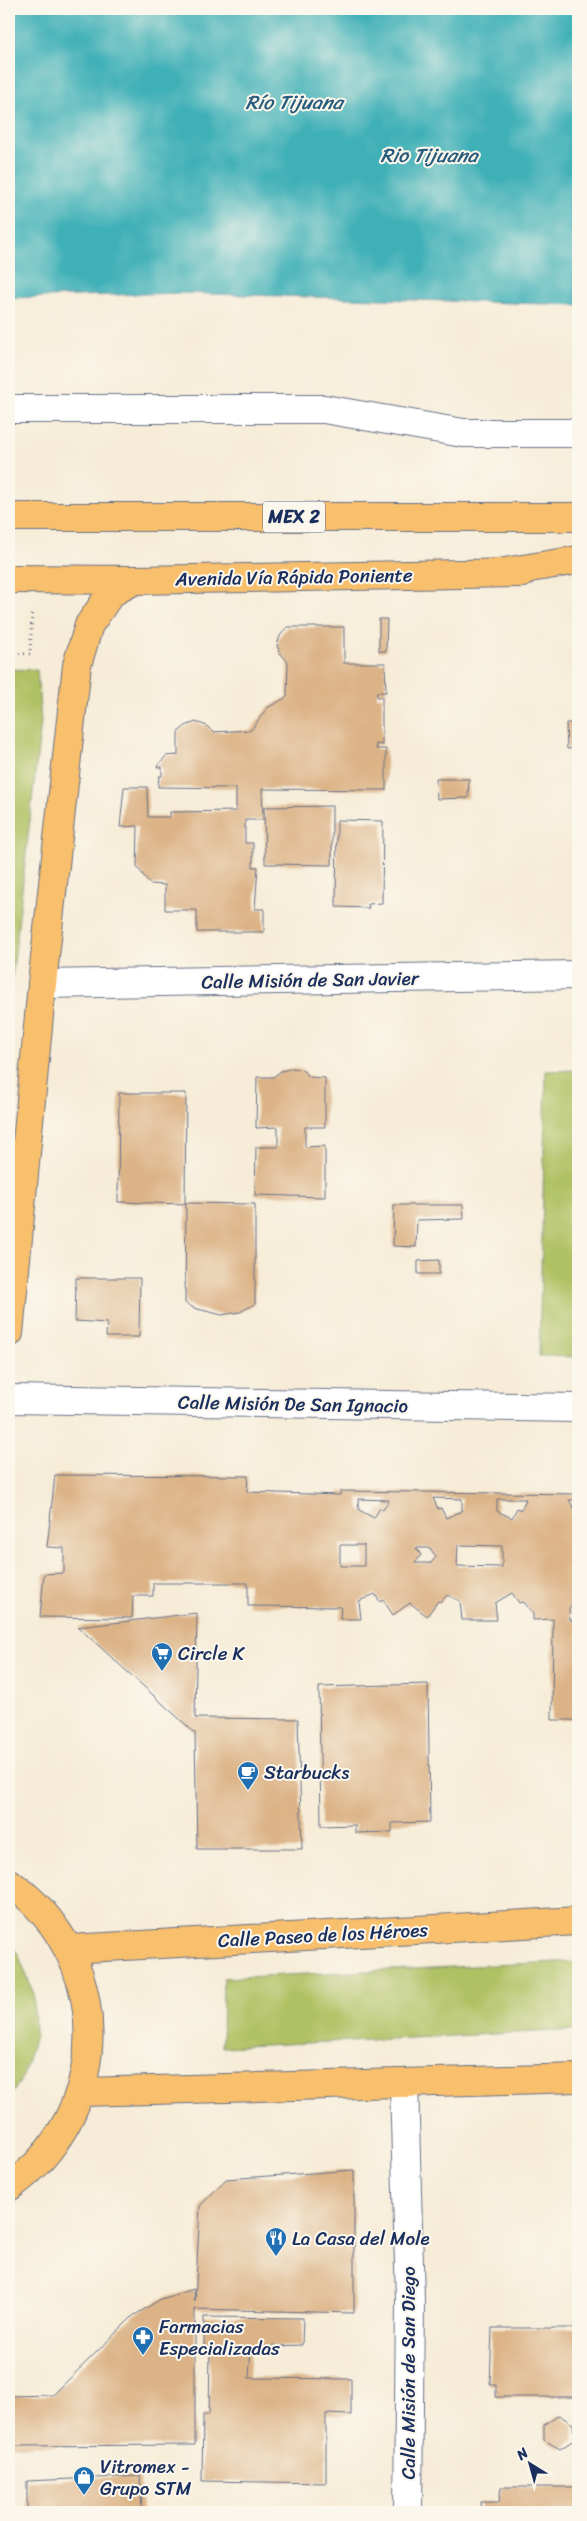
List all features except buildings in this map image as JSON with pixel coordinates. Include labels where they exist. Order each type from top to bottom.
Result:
[{"type":"main road","name":"MEX 2","points":[[9,516],[578,517]]},
{"type":"main road","points":[[499,573],[578,560]]},
{"type":"main road","name":"Avenida Vía Rápida Poniente","points":[[21,579],[136,580],[499,573],[578,574]]},
{"type":"main road","points":[[9,1333],[42,984],[77,665],[89,625],[111,593],[136,580]]},
{"type":"main road","points":[[9,1883],[20,1890],[47,1917],[69,1949],[83,1984],[89,2020],[89,2056],[81,2092],[60,2137],[27,2174],[9,2187]]},
{"type":"main road","name":"Calle Paseo de los Héroes","points":[[69,1949],[578,1921]]},
{"type":"main road","points":[[81,2092],[578,2078]]},
{"type":"street","points":[[9,409],[324,409],[463,433],[578,433]]},
{"type":"street","name":"Calle Misión de San Javier","points":[[42,984],[578,975]]},
{"type":"street","name":"Calle Misión De San Ignacio","points":[[9,1399],[578,1408]]},
{"type":"street","name":"Calle Misión de San Diego","points":[[404,2084],[410,2300],[408,2512]]},
{"type":"path","points":[[9,653],[30,654],[21,579]]},
{"type":"green space","points":[[9,669],[37,670],[41,722],[9,1005]]},
{"type":"green space","points":[[578,1070],[578,1357],[539,1356],[546,1071]]},
{"type":"green space","points":[[9,1942],[18,1954],[34,1994],[35,2036],[23,2077],[9,2098]]},
{"type":"green space","points":[[578,1961],[578,2030],[222,2047],[223,1978]]},
{"type":"water","name":"Rio Tijuana","points":[[9,9],[578,9],[578,305],[181,293],[9,298]]},
{"type":"place","name":"Circle K","points":[[162,1672]]},
{"type":"place","name":"Starbucks","points":[[248,1791]]},
{"type":"place","name":"La Casa del Mole","points":[[276,2257]]},
{"type":"place","name":"Farmacias Especializadas","points":[[143,2356]]},
{"type":"place","name":"Vitromex - Grupo STM","points":[[84,2496]]},
{"type":"water label","name":"Río Tijuana","points":[[294,102]]}]
